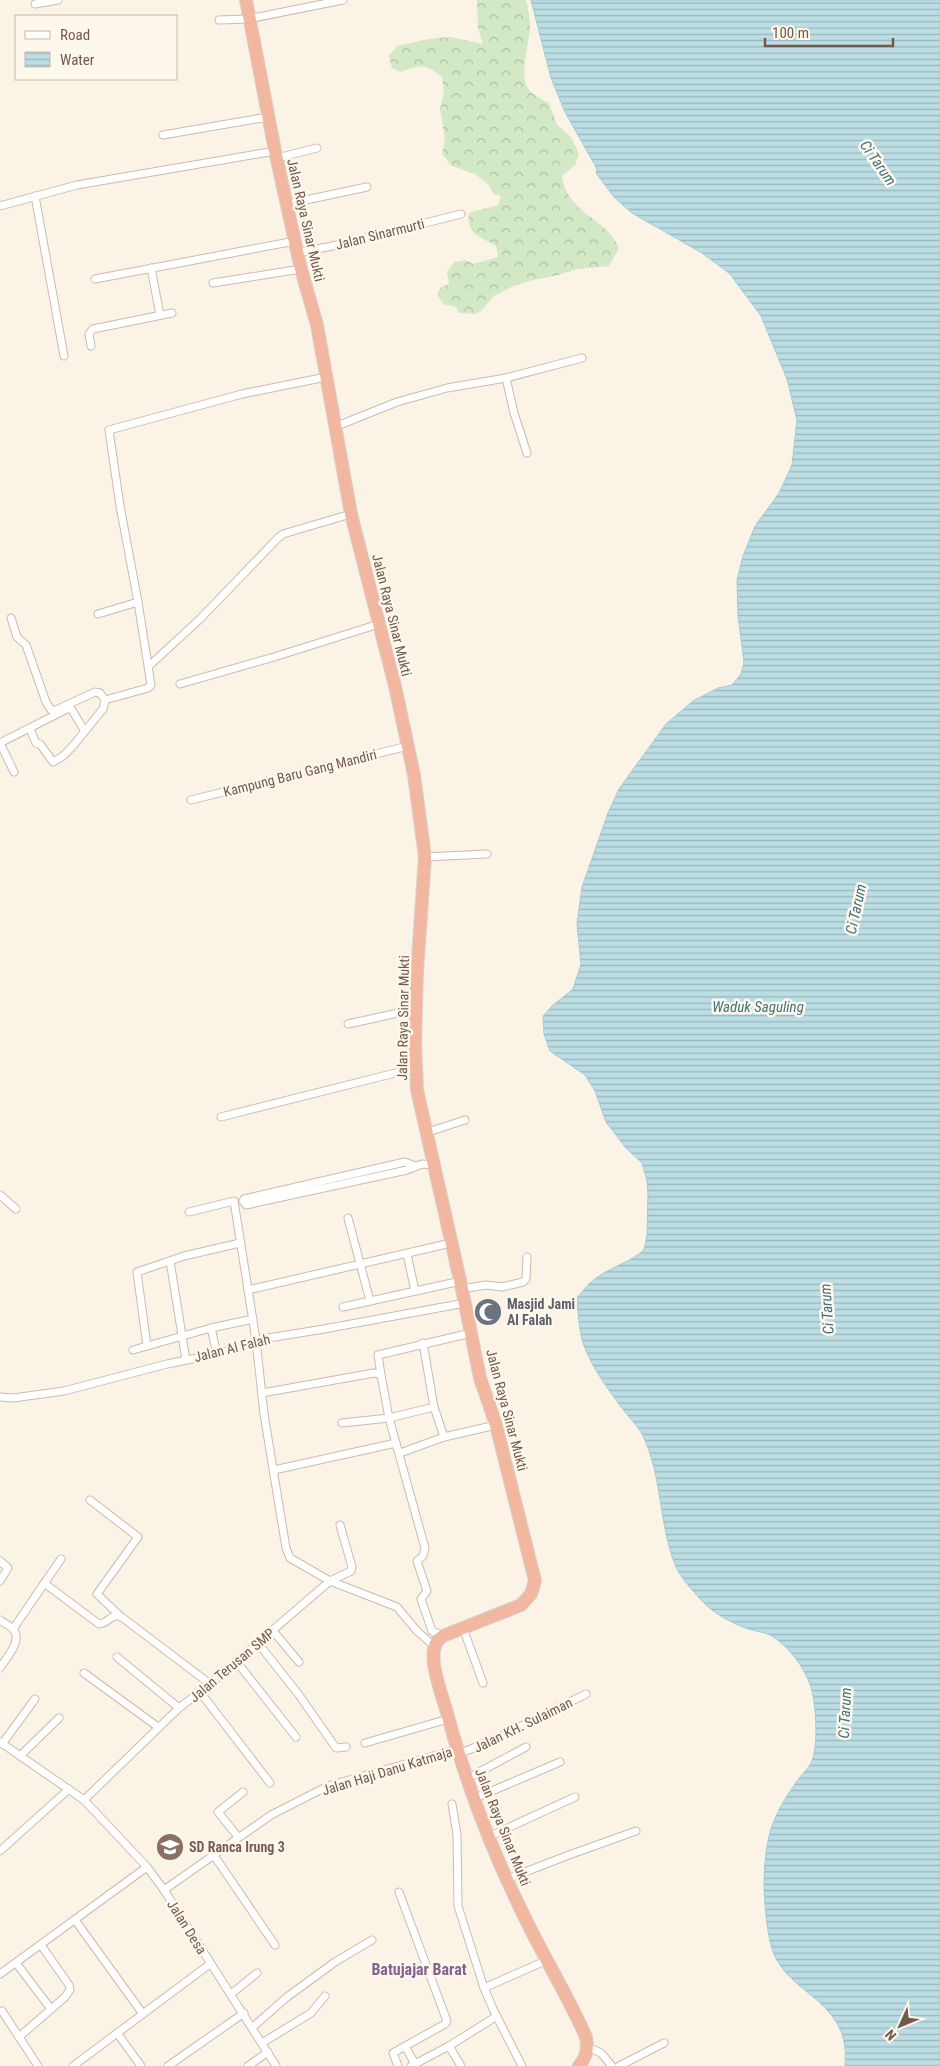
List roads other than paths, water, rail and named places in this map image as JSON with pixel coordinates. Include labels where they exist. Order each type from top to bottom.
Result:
[{"type":"highway","name":"Jalan Raya Sinar Mukti","points":[[246,0],[248,19],[296,247],[317,326],[352,514],[408,746],[426,857],[417,972],[415,1068],[417,1090],[462,1285],[480,1378],[496,1425],[533,1567],[535,1585],[528,1598],[521,1605],[443,1636],[437,1640],[432,1652],[448,1719],[466,1779],[488,1837],[506,1880],[583,2031],[588,2047]]},
{"type":"highway","points":[[579,2066],[587,2054],[588,2047]]},
{"type":"street","points":[[36,4],[58,0]]},
{"type":"street","points":[[219,20],[248,19],[343,0]]},
{"type":"street","points":[[163,135],[268,117]]},
{"type":"street","points":[[0,206],[65,187],[120,176],[317,148]]},
{"type":"street","points":[[287,204],[367,187]]},
{"type":"street","points":[[35,196],[64,356]]},
{"type":"street","name":"Jalan Sinarmurti","points":[[95,279],[151,268],[296,247],[342,244],[461,214]]},
{"type":"street","points":[[151,268],[160,315]]},
{"type":"street","points":[[213,283],[301,269]]},
{"type":"street","points":[[91,346],[89,334],[93,329],[172,314]]},
{"type":"street","points":[[337,426],[398,402],[447,388],[506,378],[582,358]]},
{"type":"street","points":[[105,700],[150,687],[151,681],[120,506],[109,430],[242,394],[326,377]]},
{"type":"street","points":[[506,378],[512,406],[527,453]]},
{"type":"street","points":[[149,666],[200,619],[283,534],[352,514]]},
{"type":"street","points":[[98,614],[138,602]]},
{"type":"street","points":[[11,618],[17,637],[26,645],[46,702],[51,710],[56,710],[95,692],[100,693],[105,700],[103,709],[64,756],[53,762],[39,743],[35,742],[30,729]]},
{"type":"street","points":[[180,684],[379,624]]},
{"type":"street","points":[[14,772],[0,743],[70,708],[84,730]]},
{"type":"street","name":"Kampung Baru Gang Mandiri","points":[[191,800],[408,746]]},
{"type":"street","points":[[426,857],[487,854]]},
{"type":"street","points":[[348,1024],[416,1009]]},
{"type":"street","points":[[221,1117],[415,1068]]},
{"type":"street","points":[[428,1132],[465,1120]]},
{"type":"street","points":[[330,1184],[244,1199],[244,1204],[246,1205],[406,1166],[434,1165]]},
{"type":"street","points":[[0,1195],[16,1209]]},
{"type":"street","points":[[189,1212],[234,1201],[286,1548],[290,1558],[330,1581],[397,1607],[417,1631],[434,1646]]},
{"type":"street","points":[[348,1218],[370,1301]]},
{"type":"street","points":[[147,1346],[137,1272],[170,1261],[240,1243]]},
{"type":"street","points":[[248,1290],[452,1243]]},
{"type":"street","points":[[407,1254],[415,1291]]},
{"type":"street","points":[[342,1307],[415,1291],[462,1285],[504,1287],[523,1282],[526,1279],[527,1257]]},
{"type":"street","points":[[170,1261],[186,1360]]},
{"type":"street","name":"Jalan Al Falah","points":[[0,1397],[13,1398],[64,1391],[217,1354],[244,1346],[256,1340],[465,1302]]},
{"type":"street","points":[[134,1350],[211,1328],[253,1319]]},
{"type":"street","points":[[211,1328],[217,1354]]},
{"type":"street","points":[[443,1636],[432,1631],[421,1600],[427,1591],[417,1561],[423,1556],[425,1548],[389,1418],[378,1355],[471,1333]]},
{"type":"street","points":[[423,1343],[434,1407],[444,1437]]},
{"type":"street","points":[[262,1393],[374,1373],[380,1375]]},
{"type":"street","points":[[342,1423],[389,1418],[434,1407]]},
{"type":"street","points":[[400,1453],[444,1437],[496,1425]]},
{"type":"street","points":[[274,1470],[396,1443]]},
{"type":"street","points":[[90,1500],[138,1537],[97,1594],[119,1615],[210,1684]]},
{"type":"street","name":"Jalan Terusan SMP","points":[[84,1800],[158,1727],[180,1708],[330,1581],[352,1570],[340,1525]]},
{"type":"street","points":[[13,1629],[61,1560]]},
{"type":"street","points":[[0,1561],[8,1568],[0,1581]]},
{"type":"street","points":[[44,1584],[99,1624],[103,1624],[114,1615],[119,1615]]},
{"type":"street","points":[[0,1620],[13,1629],[16,1637],[14,1648],[0,1668]]},
{"type":"street","points":[[463,1628],[483,1683]]},
{"type":"street","points":[[273,1631],[300,1662]]},
{"type":"street","points":[[258,1643],[336,1748],[346,1747]]},
{"type":"street","points":[[117,1657],[180,1708]]},
{"type":"street","points":[[236,1661],[296,1737]]},
{"type":"street","points":[[84,1673],[158,1727]]},
{"type":"street","points":[[200,1692],[270,1783]]},
{"type":"street","name":"Jalan KH. Sulaiman","points":[[459,1752],[492,1740],[586,1694]]},
{"type":"street","points":[[1,1743],[35,1699]]},
{"type":"street","points":[[20,1756],[59,1718]]},
{"type":"street","points":[[365,1743],[448,1719]]},
{"type":"street","name":"Jalan Desa","points":[[1,1743],[84,1800],[147,1867],[244,2013],[276,2066]]},
{"type":"street","points":[[466,1779],[526,1747]]},
{"type":"street","name":"Jalan Haji Danu Katmaja","points":[[164,1890],[271,1815],[328,1786],[459,1752]]},
{"type":"street","points":[[473,1799],[560,1762]]},
{"type":"street","points":[[0,1851],[69,1789]]},
{"type":"street","points":[[238,1837],[218,1812],[243,1792]]},
{"type":"street","points":[[488,1837],[575,1798]]},
{"type":"street","points":[[452,1804],[457,1835],[458,1906],[484,1988],[522,2066]]},
{"type":"street","points":[[506,1880],[569,1854],[636,1831]]},
{"type":"street","points":[[213,1854],[275,1945]]},
{"type":"street","points":[[0,1974],[147,1867]]},
{"type":"street","points":[[398,2066],[393,2053],[445,2024],[447,2021],[399,1892]]},
{"type":"street","points":[[75,1920],[143,2014]]},
{"type":"street","points":[[253,2027],[287,1997],[335,1962],[372,1940]]},
{"type":"street","points":[[19,2037],[65,1998],[70,1990],[69,1985],[41,1945]]},
{"type":"street","points":[[484,1988],[547,1960]]},
{"type":"street","points":[[16,1963],[51,2010]]},
{"type":"street","points":[[73,2066],[210,1964]]},
{"type":"street","points":[[231,1994],[257,1973]]},
{"type":"street","points":[[262,2043],[311,2013],[325,1996]]},
{"type":"street","points":[[2,2011],[38,2066]]},
{"type":"street","points":[[168,2066],[244,2013]]},
{"type":"street","points":[[405,2046],[413,2065],[449,2046],[497,2016]]},
{"type":"street","points":[[117,2033],[141,2066]]},
{"type":"street","points":[[623,2065],[664,2043]]},
{"type":"street","points":[[449,2046],[461,2066]]},
{"type":"street","points":[[588,2047],[601,2053],[612,2066]]},
{"type":"street","points":[[248,2066],[268,2052]]},
{"type":"water","name":"Waduk Saguling","points":[[531,0],[940,0],[940,2066],[845,2066],[844,2043],[838,2024],[827,2010],[787,1974],[776,1959],[770,1941],[766,1914],[764,1870],[768,1842],[776,1817],[789,1792],[808,1768],[814,1756],[816,1726],[811,1687],[800,1665],[777,1639],[762,1632],[742,1627],[718,1614],[702,1601],[680,1574],[670,1549],[658,1485],[644,1438],[596,1370],[583,1343],[577,1298],[596,1278],[644,1250],[647,1235],[647,1181],[642,1163],[626,1148],[606,1122],[595,1091],[585,1075],[550,1051],[544,1034],[543,1016],[573,989],[581,964],[577,924],[582,887],[608,813],[619,789],[666,724],[693,701],[718,688],[732,685],[741,674],[744,662],[738,616],[737,580],[743,556],[755,526],[779,493],[792,465],[797,420],[787,379],[761,316],[730,274],[702,253],[632,213],[614,197],[596,173],[597,169],[565,112],[551,78]]},
{"type":"place","name":"Masjid Jami Al Falah","points":[[488,1312]]},
{"type":"place","name":"SD Ranca Irung 3","points":[[170,1847]]},
{"type":"district","name":"Batujajar Barat","points":[[419,1969]]},
{"type":"water label","name":"Ci Tarum","points":[[878,163]]},
{"type":"water label","name":"Ci Tarum","points":[[856,909]]},
{"type":"water label","name":"Ci Tarum","points":[[827,1309]]},
{"type":"water label","name":"Ci Tarum","points":[[845,1713]]}]
